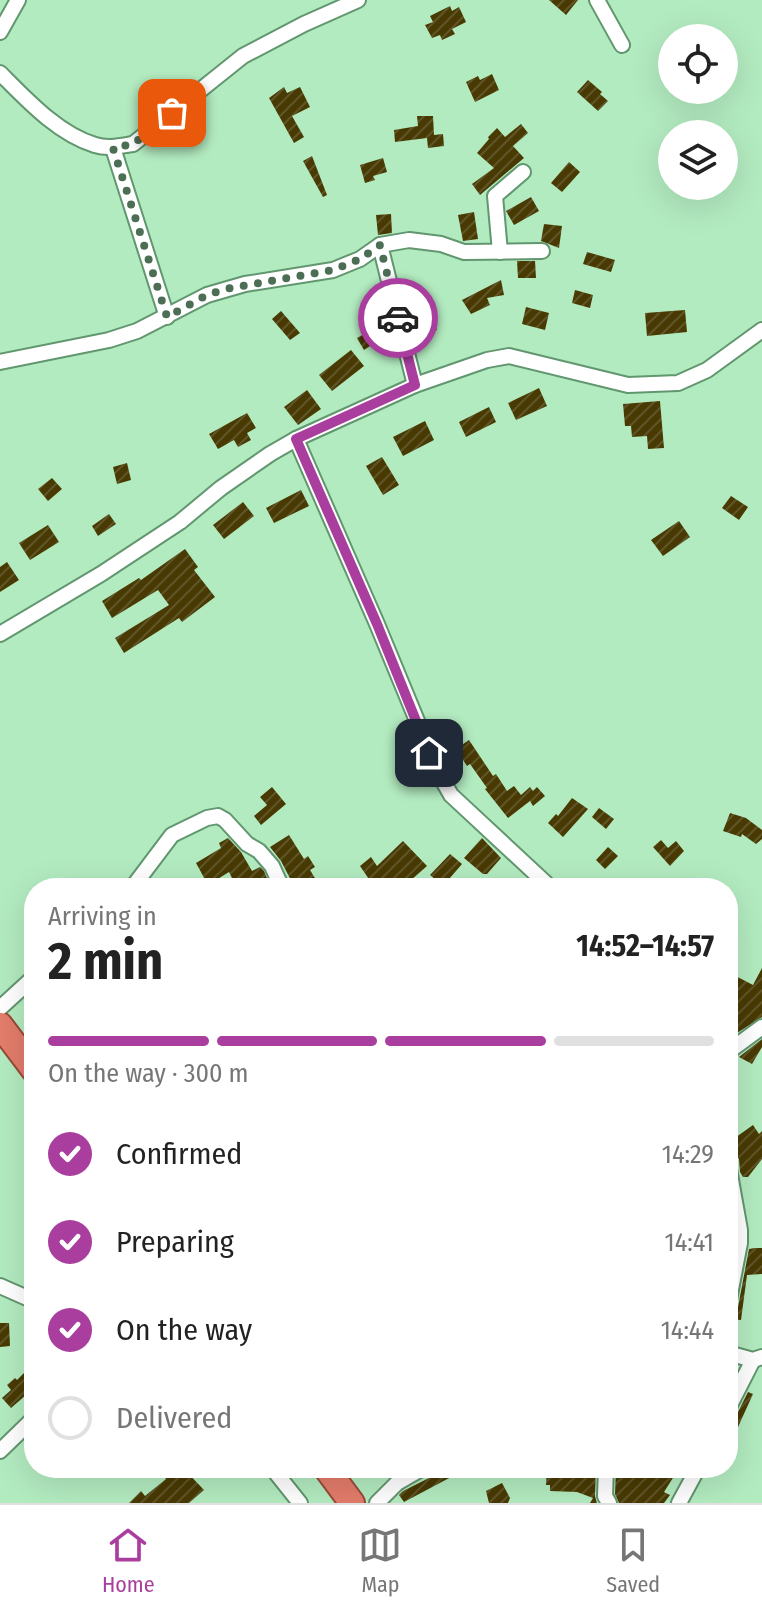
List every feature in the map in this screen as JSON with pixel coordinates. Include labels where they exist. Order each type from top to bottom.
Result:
[{"type":"highway","points":[[0,1025],[24,1057]]},
{"type":"highway","points":[[333,1478],[352,1503]]},
{"type":"street","points":[[0,32],[18,0]]},
{"type":"street","points":[[0,73],[50,119],[81,139],[97,146],[113,148],[133,144],[243,56],[358,0]]},
{"type":"street","points":[[597,0],[622,45]]},
{"type":"street","points":[[113,148],[167,317]]},
{"type":"street","points":[[500,252],[495,196],[523,172]]},
{"type":"street","points":[[0,362],[109,340],[167,317],[207,295],[333,270],[360,259],[380,245],[409,240],[441,244],[464,252],[542,251]]},
{"type":"street","points":[[380,245],[415,385]]},
{"type":"street","points":[[0,634],[114,566],[180,522],[233,479],[296,439],[415,385],[487,360],[509,356],[628,385],[678,383],[707,370],[762,330]]},
{"type":"street","points":[[296,439],[439,774],[451,795],[540,878]]},
{"type":"street","points":[[140,878],[172,835],[218,816],[266,859],[277,878]]},
{"type":"street","points":[[0,1008],[24,986]]},
{"type":"street","points":[[738,1045],[762,1027]]},
{"type":"street","points":[[738,1039],[742,1042]]},
{"type":"street","points":[[738,1219],[738,1253]]},
{"type":"street","points":[[0,1286],[24,1297]]},
{"type":"street","points":[[738,1391],[757,1358]]},
{"type":"street","points":[[0,1451],[24,1428]]},
{"type":"street","points":[[280,1478],[300,1503]]},
{"type":"street","points":[[377,1503],[396,1478]]},
{"type":"street","points":[[606,1478],[605,1496],[609,1503]]},
{"type":"street","points":[[679,1503],[693,1478]]},
{"type":"building","points":[[549,0],[578,0],[566,15]]},
{"type":"building","points":[[450,6],[452,11],[459,7],[466,22],[452,29],[455,34],[442,40],[440,35],[432,38],[425,25],[433,22],[430,16]]},
{"type":"building","points":[[492,74],[499,90],[475,102],[466,82]]},
{"type":"building","points":[[588,80],[608,101],[598,111],[577,92]]},
{"type":"building","points":[[284,87],[287,93],[300,87],[310,107],[292,116],[304,137],[294,143],[269,98]]},
{"type":"building","points":[[417,116],[433,116],[434,135],[443,134],[444,146],[428,148],[427,138],[395,142],[394,130],[418,126]]},
{"type":"building","points":[[521,124],[528,133],[513,146],[524,158],[480,195],[472,184],[494,168],[477,153],[497,128],[505,137]]},
{"type":"building","points":[[312,156],[327,195],[323,197],[303,161]]},
{"type":"building","points":[[383,158],[387,172],[373,176],[375,180],[365,183],[360,165]]},
{"type":"building","points":[[569,162],[580,172],[562,192],[551,183]]},
{"type":"building","points":[[531,197],[539,211],[514,225],[506,211]]},
{"type":"building","points":[[474,212],[478,239],[463,241],[458,215]]},
{"type":"building","points":[[391,214],[392,233],[378,235],[376,215]]},
{"type":"building","points":[[544,224],[562,226],[559,248],[541,241]]},
{"type":"building","points":[[587,252],[615,260],[611,272],[583,264]]},
{"type":"building","points":[[517,261],[535,261],[536,278],[518,278]]},
{"type":"building","points":[[501,280],[504,295],[487,298],[490,305],[471,314],[462,300]]},
{"type":"building","points":[[575,290],[593,295],[590,308],[572,303]]},
{"type":"building","points":[[424,305],[437,330],[423,337],[410,313]]},
{"type":"building","points":[[526,307],[549,313],[545,330],[522,324]]},
{"type":"building","points":[[685,310],[687,332],[647,336],[645,313]]},
{"type":"building","points":[[281,311],[300,333],[290,340],[272,319]]},
{"type":"building","points":[[376,327],[382,338],[364,350],[357,338]]},
{"type":"building","points":[[351,350],[364,366],[332,391],[319,375]]},
{"type":"building","points":[[539,388],[547,406],[516,420],[508,403]]},
{"type":"building","points":[[307,390],[321,409],[298,425],[284,407]]},
{"type":"building","points":[[660,401],[664,448],[648,449],[647,436],[632,437],[631,426],[625,426],[623,404]]},
{"type":"building","points":[[489,407],[496,422],[466,437],[459,422]]},
{"type":"building","points":[[247,413],[256,428],[247,433],[251,440],[238,447],[234,440],[218,449],[209,434]]},
{"type":"building","points":[[425,421],[434,440],[403,456],[393,437]]},
{"type":"building","points":[[382,457],[399,485],[383,495],[366,466]]},
{"type":"building","points":[[127,463],[131,480],[117,484],[113,467]]},
{"type":"building","points":[[52,478],[62,489],[48,501],[38,489]]},
{"type":"building","points":[[301,490],[309,506],[274,523],[266,508]]},
{"type":"building","points":[[731,496],[748,507],[739,520],[722,508]]},
{"type":"building","points":[[243,502],[254,516],[224,539],[213,525]]},
{"type":"building","points":[[109,514],[116,524],[98,536],[92,526]]},
{"type":"building","points":[[679,521],[690,537],[663,556],[651,540]]},
{"type":"building","points":[[48,525],[59,542],[30,560],[19,543]]},
{"type":"building","points":[[185,549],[198,567],[194,570],[215,597],[182,622],[179,618],[124,653],[115,638],[169,605],[158,590],[112,618],[102,601],[139,578],[141,580]]},
{"type":"building","points":[[7,562],[19,580],[0,592],[0,567]]},
{"type":"building","points":[[469,740],[507,791],[514,786],[521,795],[530,787],[533,791],[537,787],[545,796],[533,806],[530,801],[508,818],[456,749]]},
{"type":"building","points":[[272,787],[286,804],[261,825],[254,816],[267,805],[260,797]]},
{"type":"building","points":[[572,798],[588,809],[563,837],[548,823]]},
{"type":"building","points":[[599,808],[614,819],[606,829],[592,817]]},
{"type":"building","points":[[730,813],[746,818],[762,830],[762,839],[756,844],[742,834],[741,837],[723,831]]},
{"type":"building","points":[[289,835],[304,859],[308,856],[315,867],[310,870],[315,878],[290,878],[270,847]]},
{"type":"building","points":[[228,838],[252,871],[260,867],[267,878],[232,878],[229,872],[219,878],[204,878],[196,863],[221,848],[219,843]]},
{"type":"building","points":[[482,838],[501,858],[487,874],[464,858]]},
{"type":"building","points":[[661,840],[668,848],[676,841],[684,851],[670,866],[653,847]]},
{"type":"building","points":[[403,841],[427,866],[413,878],[368,878],[360,866],[371,857],[377,866]]},
{"type":"building","points":[[608,847],[618,856],[605,869],[596,860]]},
{"type":"building","points":[[450,854],[462,864],[450,878],[434,878],[430,875]]},
{"type":"building","points":[[762,968],[762,1017],[738,1032],[738,977],[753,985]]},
{"type":"building","points":[[762,1039],[762,1047],[752,1064],[739,1057]]},
{"type":"building","points":[[753,1125],[759,1134],[762,1131],[762,1159],[748,1177],[743,1177],[740,1172],[738,1136]]},
{"type":"building","points":[[762,1248],[762,1274],[747,1275],[741,1320],[738,1320],[738,1307],[749,1249]]},
{"type":"building","points":[[0,1323],[9,1323],[10,1346],[0,1347]]},
{"type":"building","points":[[24,1373],[24,1397],[11,1408],[2,1398],[11,1390],[7,1385],[15,1378],[17,1380]]},
{"type":"building","points":[[748,1392],[753,1394],[738,1427],[738,1412]]},
{"type":"building","points":[[193,1478],[204,1490],[189,1503],[129,1503],[141,1491],[145,1496],[166,1479]]},
{"type":"building","points":[[429,1478],[449,1478],[404,1502],[399,1495]]},
{"type":"building","points":[[546,1478],[596,1478],[597,1503],[590,1503],[593,1498],[577,1492],[550,1491],[550,1485],[546,1485]]},
{"type":"building","points":[[616,1478],[673,1478],[664,1492],[670,1495],[664,1503],[619,1503],[615,1494]]},
{"type":"building","points":[[502,1483],[510,1498],[508,1503],[489,1503],[486,1491]]},
{"type":"way so far","points":[[172,113],[133,144],[113,148],[167,317],[207,295],[226,289],[346,266],[380,245],[398,318]]},
{"type":"route","points":[[398,318],[415,385],[296,439],[377,624],[429,753]]}]
